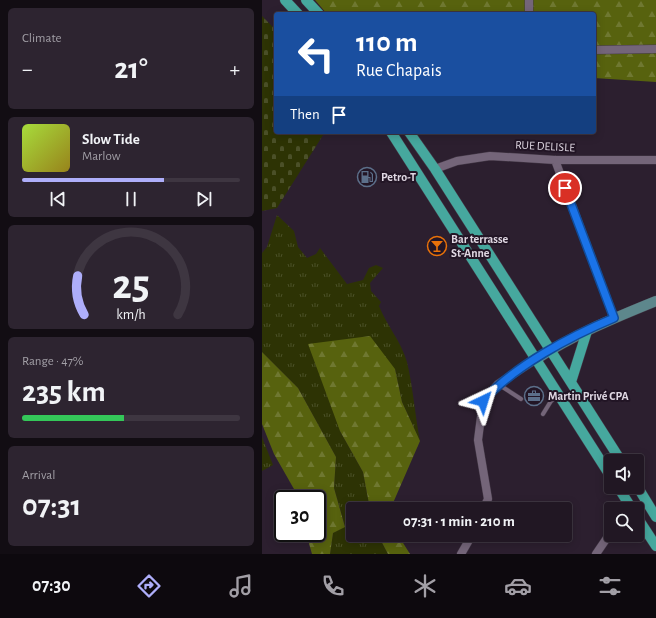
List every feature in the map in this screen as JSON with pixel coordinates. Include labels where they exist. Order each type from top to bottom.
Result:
[{"type":"main road","points":[[285,0],[296,12]]},
{"type":"main road","points":[[306,0],[317,12]]},
{"type":"main road","points":[[392,134],[604,466]]},
{"type":"main road","points":[[410,134],[436,169],[617,454]]},
{"type":"main road","points":[[571,382],[587,330]]},
{"type":"main road","points":[[642,494],[656,517]]},
{"type":"main road","points":[[644,527],[656,546]]},
{"type":"street","points":[[529,0],[529,12]]},
{"type":"street","points":[[596,50],[656,49]]},
{"type":"street","name":"RUE DELISLE","points":[[436,169],[457,161],[477,156],[504,155],[555,160],[656,160]]},
{"type":"street","points":[[555,160],[614,318]]},
{"type":"street","points":[[486,502],[488,499],[478,440],[483,401],[498,384],[550,350],[587,330],[656,301]]},
{"type":"street","points":[[461,554],[468,542]]},
{"type":"street","points":[[596,554],[604,542]]},
{"type":"lane","points":[[498,384],[522,399]]},
{"type":"lane","points":[[543,414],[551,401],[559,396]]},
{"type":"green space","points":[[315,0],[656,0],[656,82],[596,78],[596,12],[325,12]]},
{"type":"green space","points":[[262,16],[274,28],[274,134],[324,134],[277,208],[262,211]]},
{"type":"green space","points":[[277,215],[294,231],[298,247],[307,258],[316,254],[320,248],[347,284],[363,280],[369,268],[376,265],[383,268],[370,283],[371,291],[381,302],[379,306],[401,347],[407,362],[420,441],[402,402],[395,369],[340,431],[363,472],[369,502],[346,502],[346,542],[382,542],[388,554],[330,554],[333,533],[345,526],[334,488],[336,457],[298,388],[262,352],[262,253],[267,247]]},
{"type":"green space","points":[[370,336],[395,369],[402,402],[420,441],[393,502],[369,502],[363,472],[340,431],[308,344]]},
{"type":"green space","points":[[262,352],[298,388],[336,457],[334,488],[345,527],[333,533],[330,554],[312,554],[309,542],[326,542],[326,490],[294,490],[274,454],[262,424]]},
{"type":"green space","points":[[262,437],[273,465],[262,471]]},
{"type":"green space","points":[[382,542],[402,542],[410,554],[388,554]]},
{"type":"place","name":"Petro-T","points":[[367,177]]},
{"type":"place","name":"Bar terrasse St-Anne","points":[[437,246]]},
{"type":"place","name":"Martin Privé CPA","points":[[534,396]]},
{"type":"route","points":[[483,401],[498,384],[523,367],[562,343],[614,318],[565,188]]}]
